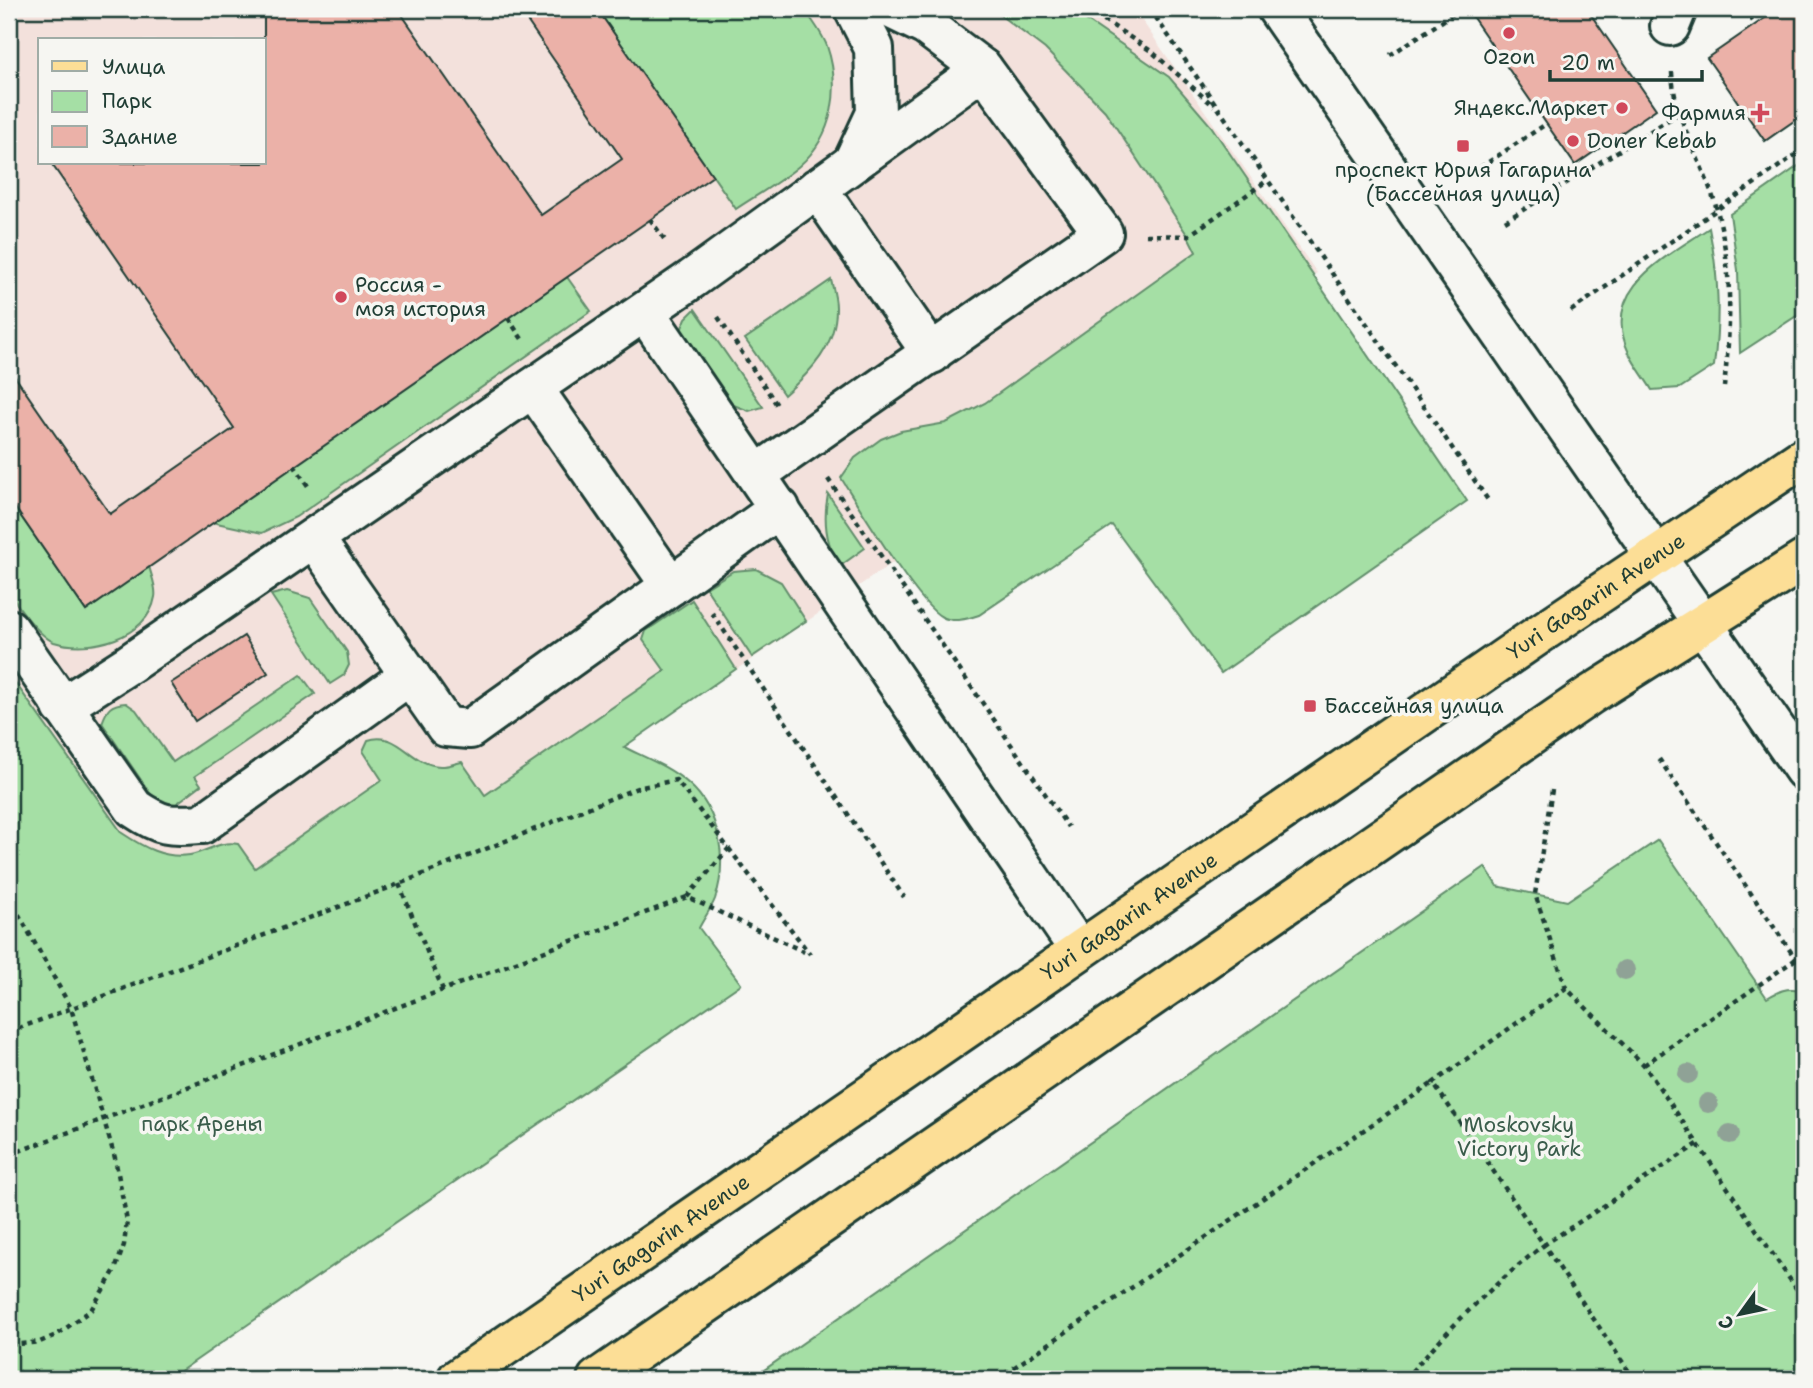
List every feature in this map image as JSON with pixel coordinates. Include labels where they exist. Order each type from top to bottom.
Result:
[{"type":"main road","name":"Yuri Gagarin Avenue","points":[[457,1379],[1079,950],[1804,457]]},
{"type":"main road","points":[[597,1379],[1590,695],[1804,560]]},
{"type":"street","points":[[853,162],[876,113],[874,48],[854,9]]},
{"type":"street","points":[[757,474],[804,444],[1103,233],[983,69],[926,26],[891,9]]},
{"type":"street","points":[[1277,9],[1804,770]]},
{"type":"street","points":[[62,706],[129,664],[645,312],[983,69]]},
{"type":"street","points":[[817,188],[932,354]]},
{"type":"street","points":[[645,312],[1079,950]]},
{"type":"street","points":[[533,388],[679,581]]},
{"type":"street","points":[[314,538],[446,727],[470,729],[780,508]]},
{"type":"street","points":[[9,629],[134,808],[154,822],[176,826],[202,824],[410,675]]},
{"type":"path","points":[[1087,9],[1151,51],[1220,111]]},
{"type":"path","points":[[1150,9],[1488,500]]},
{"type":"path","points":[[1390,55],[1461,9]]},
{"type":"path","points":[[1744,9],[1755,24]]},
{"type":"path","points":[[1673,18],[1672,82],[1678,114],[1716,209],[1728,272],[1730,327],[1724,387]]},
{"type":"path","points":[[1505,221],[1678,114]]},
{"type":"path","points":[[1472,173],[1546,124]]},
{"type":"path","points":[[1571,311],[1804,149]]},
{"type":"path","points":[[1103,233],[1188,236],[1268,180]]},
{"type":"path","points":[[650,219],[1068,827]]},
{"type":"path","points":[[679,581],[904,897]]},
{"type":"path","points":[[1659,760],[1804,971]]},
{"type":"path","points":[[9,1032],[399,884],[637,788],[676,780],[810,954],[687,897]]},
{"type":"path","points":[[1552,790],[1535,894],[1566,988],[1644,1065],[1804,1300]]},
{"type":"path","points":[[9,1155],[687,897],[729,848]]},
{"type":"path","points":[[399,884],[443,990]]},
{"type":"path","points":[[9,897],[71,1008],[115,1158],[127,1221],[124,1245],[116,1270],[91,1310],[58,1334],[40,1342],[9,1345]]},
{"type":"path","points":[[1644,1065],[1796,959]]},
{"type":"path","points":[[997,1379],[1433,1083],[1566,988]]},
{"type":"path","points":[[1433,1083],[1634,1379]]},
{"type":"path","points":[[1405,1379],[1434,1345],[1503,1278],[1544,1245],[1698,1144]]},
{"type":"shaded area","points":[[9,9],[1134,9],[1317,273],[623,747],[125,949],[9,778]]},
{"type":"green space","points":[[597,9],[804,9],[827,46],[833,78],[831,110],[820,140],[799,166],[736,209]]},
{"type":"green space","points":[[992,9],[1070,9],[1169,77],[1211,126],[1467,501],[1221,673],[1112,525],[979,615],[951,620],[932,609],[919,594],[889,554],[841,478],[855,458],[881,439],[901,431],[946,423],[985,403],[1196,252],[1105,111],[1045,49]]},
{"type":"green space","points":[[1804,162],[1804,311],[1740,353],[1738,270],[1730,214]]},
{"type":"green space","points":[[1709,228],[1718,297],[1714,366],[1680,388],[1652,390],[1629,353],[1622,330],[1623,311],[1630,293],[1641,278],[1656,264]]},
{"type":"green space","points":[[567,277],[591,311],[296,517],[262,533],[212,522]]},
{"type":"green space","points":[[831,280],[836,307],[832,334],[813,367],[784,395],[745,339]]},
{"type":"green space","points":[[695,309],[763,407],[749,411],[731,404],[681,330],[686,318]]},
{"type":"green space","points":[[828,494],[865,548],[840,566],[826,532]]},
{"type":"green space","points":[[9,499],[86,611],[149,566],[155,597],[150,611],[141,623],[115,639],[84,645],[54,642],[42,634],[22,611],[9,590]]},
{"type":"green space","points":[[756,569],[781,582],[806,621],[752,657],[706,588],[733,571]]},
{"type":"green space","points":[[287,591],[310,598],[347,652],[349,665],[344,675],[330,684],[271,595]]},
{"type":"green space","name":"парк Арены","points":[[692,600],[736,669],[624,747],[682,778],[700,795],[708,808],[718,837],[721,869],[715,899],[699,928],[741,984],[169,1379],[9,1379],[9,674],[122,833],[146,847],[180,856],[196,854],[219,845],[238,844],[255,868],[382,780],[363,751],[368,740],[388,740],[430,764],[442,766],[462,762],[485,795],[665,671],[643,640],[646,631]]},
{"type":"green space","points":[[301,675],[315,694],[195,776],[201,785],[176,804],[162,803],[152,796],[102,723],[110,708],[126,703],[136,710],[173,762]]},
{"type":"green space","name":"Moskovsky Victory Park","points":[[1658,840],[1767,998],[1787,989],[1801,990],[1804,995],[1804,1379],[751,1379],[1485,867],[1497,886],[1567,901]]},
{"type":"building","name":"Россия - моя история","points":[[264,9],[398,9],[541,215],[622,159],[519,9],[597,9],[713,176],[86,611],[9,499],[9,368],[110,514],[234,428],[52,164],[266,164]]},
{"type":"building","points":[[1467,9],[1587,9],[1656,109],[1575,165]]},
{"type":"building","points":[[1778,9],[1804,9],[1804,114],[1765,141],[1707,58]]},
{"type":"building","points":[[244,636],[268,673],[195,721],[171,683]]},
{"type":"place","name":"Ozon","points":[[1509,33]]},
{"type":"place","name":"Яндекс.Маркет","points":[[1622,108]]},
{"type":"place","name":"Фармия","points":[[1760,113]]},
{"type":"place","name":"Doner Kebab","points":[[1573,141]]},
{"type":"place","name":"проспект Юрия Гагарина (Бассейная улица)","points":[[1463,146]]},
{"type":"place","name":"Россия - моя история","points":[[341,297]]},
{"type":"place","name":"Бассейная улица","points":[[1310,706]]}]
